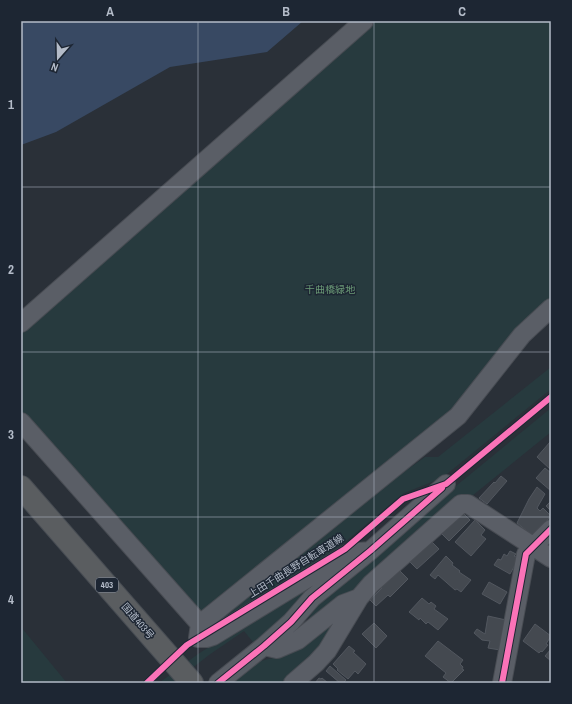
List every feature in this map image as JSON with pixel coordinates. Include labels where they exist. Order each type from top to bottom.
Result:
[{"type":"highway","name":"国道403号","points":[[21,487],[192,683]]},
{"type":"street","points":[[21,323],[364,21]]},
{"type":"street","points":[[370,551],[349,553],[213,636],[198,638],[200,624],[458,416],[522,335],[551,308]]},
{"type":"street","points":[[21,422],[200,624]]},
{"type":"street","points":[[218,683],[264,646],[291,622],[312,598],[370,551],[446,484]]},
{"type":"street","points":[[293,683],[327,651],[359,598],[371,584],[462,504],[468,504],[551,558]]},
{"type":"street","points":[[502,683],[526,554],[551,529]]},
{"type":"street","points":[[264,646],[278,650],[298,640],[343,604],[359,598]]},
{"type":"green space","name":"千曲橋緑地","points":[[373,21],[551,21],[551,301],[453,412],[199,616],[21,416],[21,329]]},
{"type":"green space","points":[[551,367],[551,389],[442,478],[404,493],[339,547],[205,631],[350,510],[425,457],[438,457]]},
{"type":"green space","points":[[551,408],[551,432],[353,592],[283,640],[307,621],[317,605],[445,495]]},
{"type":"green space","points":[[345,562],[263,637],[253,642],[244,631],[209,655],[173,683],[159,683],[198,654]]},
{"type":"green space","points":[[348,610],[318,655],[280,683],[227,683],[261,661],[281,656]]},
{"type":"green space","points":[[21,627],[67,683],[21,683]]},
{"type":"water","points":[[21,21],[303,21],[267,52],[170,67],[56,132],[21,145]]},
{"type":"building","points":[[550,442],[551,444],[551,470],[537,457]]},
{"type":"building","points":[[545,468],[551,473],[551,491],[536,478]]},
{"type":"building","points":[[501,476],[507,481],[487,504],[479,498]]},
{"type":"building","points":[[537,487],[545,494],[537,508],[540,511],[543,508],[551,516],[533,536],[517,523]]},
{"type":"building","points":[[551,501],[551,511],[546,506]]},
{"type":"building","points":[[461,511],[470,520],[449,541],[440,532]]},
{"type":"building","points":[[475,520],[485,530],[481,535],[486,539],[471,556],[455,542]]},
{"type":"building","points":[[430,540],[439,549],[417,569],[408,560]]},
{"type":"building","points":[[510,551],[516,554],[514,556],[519,558],[510,574],[494,565],[498,559],[501,560],[504,554],[507,556]]},
{"type":"building","points":[[446,556],[453,563],[452,565],[460,571],[459,572],[471,580],[461,592],[457,589],[455,590],[438,575],[435,579],[430,575]]},
{"type":"building","points":[[397,568],[408,579],[390,597],[388,595],[376,606],[370,600],[382,588],[379,585]]},
{"type":"building","points":[[489,582],[507,592],[500,604],[482,594]]},
{"type":"building","points":[[422,598],[429,604],[431,602],[436,606],[434,609],[448,619],[438,630],[428,622],[426,624],[420,618],[419,620],[409,612]]},
{"type":"building","points":[[488,616],[506,620],[500,650],[488,648],[490,641],[482,640],[474,633],[477,629],[485,634]]},
{"type":"building","points":[[374,623],[387,636],[376,648],[362,634]]},
{"type":"building","points":[[535,624],[551,636],[546,644],[548,645],[542,652],[541,651],[539,653],[523,641]]},
{"type":"building","points":[[438,641],[463,660],[460,664],[464,670],[451,683],[443,677],[446,673],[425,656]]},
{"type":"building","points":[[349,646],[355,651],[353,652],[366,664],[358,674],[355,671],[348,679],[337,670],[338,669],[333,664]]},
{"type":"building","points":[[551,649],[551,661],[545,656]]},
{"type":"building","points":[[330,666],[346,680],[343,683],[340,683],[326,671]]},
{"type":"building","points":[[319,678],[322,678],[328,683],[315,683]]},
{"type":"cycle path","name":"上田千曲長野自転車道線","points":[[147,683],[187,645],[345,549],[403,499],[446,484],[551,397]]},
{"type":"cycle path","points":[[218,683],[291,622],[312,598],[370,551],[442,488]]},
{"type":"cycle path","points":[[502,683],[526,554],[551,529]]}]
